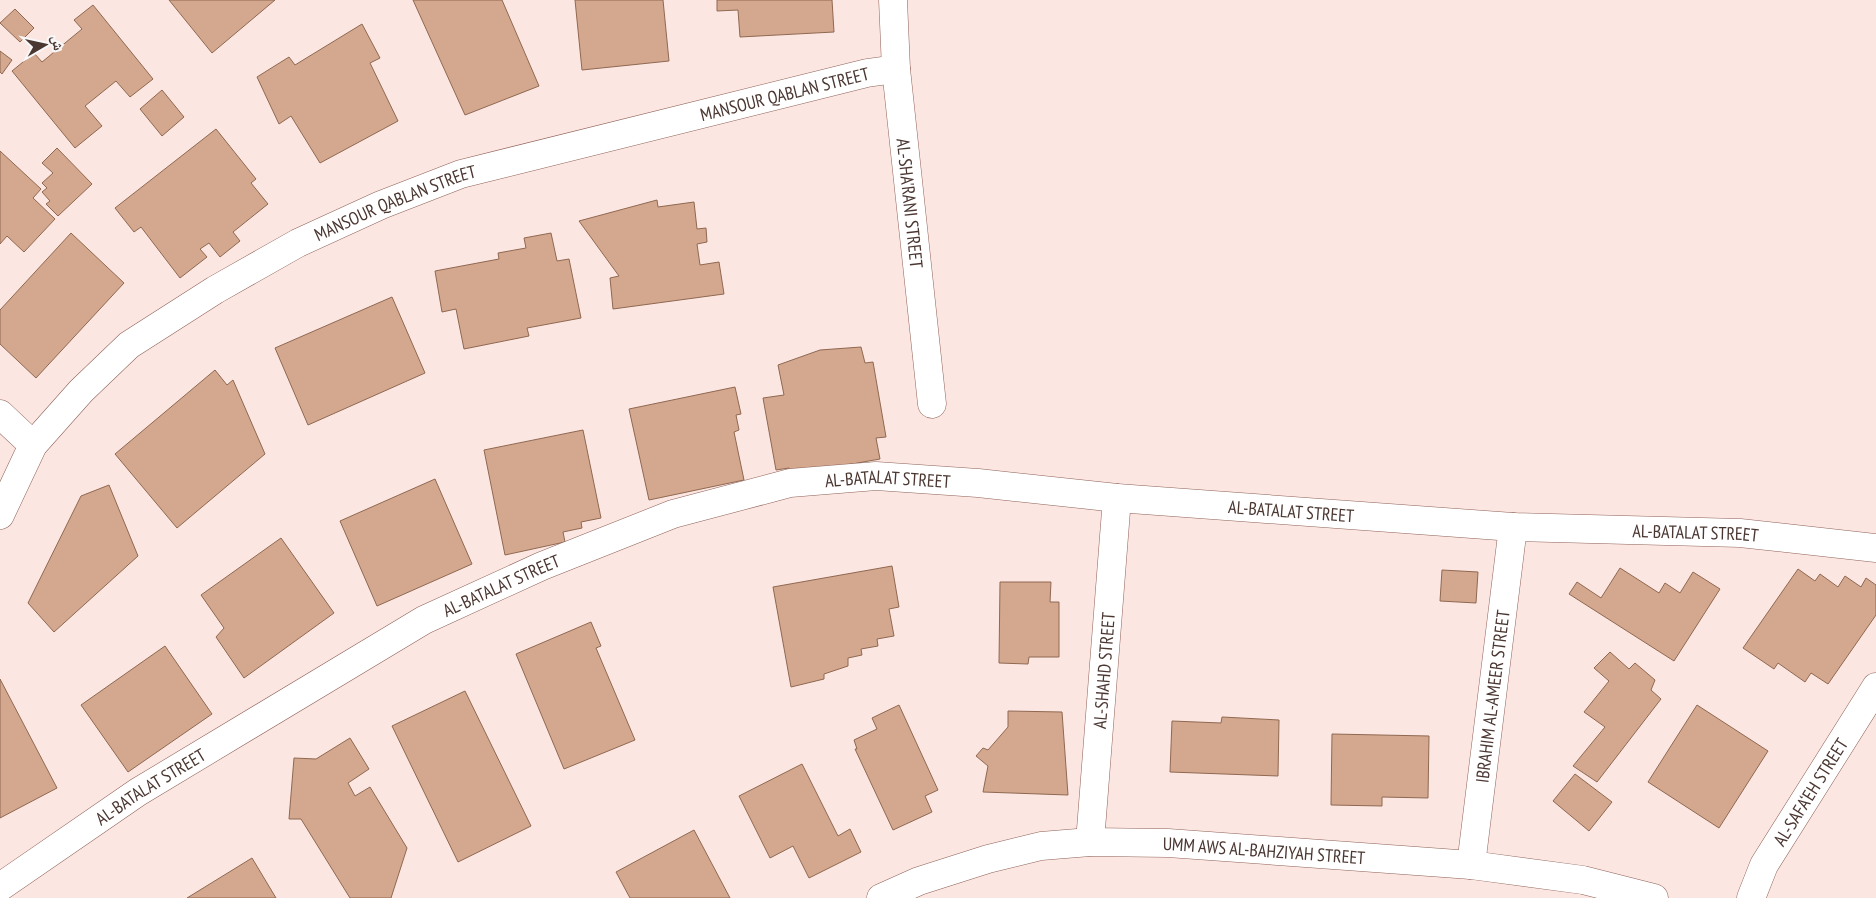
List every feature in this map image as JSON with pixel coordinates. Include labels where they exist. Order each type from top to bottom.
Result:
[{"type":"street","name":"AL-SHA'RANI STREET","points":[[893,0],[896,69],[932,404]]},
{"type":"street","name":"MANSOUR QABLAN STREET","points":[[0,515],[33,445],[81,391],[129,346],[223,285],[298,243],[381,204],[461,174],[868,72],[896,69]]},
{"type":"street","points":[[0,414],[33,445]]},
{"type":"street","name":"AL-BATALAT STREET","points":[[0,887],[138,792],[424,620],[542,566],[673,514],[790,483],[876,476],[978,483],[1117,498],[1513,527],[1740,533],[1876,548]]},
{"type":"street","name":"AL-SHAHD STREET","points":[[1090,842],[1117,498]]},
{"type":"street","name":"IBRAHIM AL-AMEER STREET","points":[[1471,865],[1513,527]]},
{"type":"street","name":"AL-SAFA‘EH STREET","points":[[1752,898],[1764,865],[1876,687]]},
{"type":"street","name":"UMM AWS AL-BAHZIYAH STREET","points":[[881,898],[919,881],[988,859],[1041,846],[1090,842],[1168,843],[1471,865],[1583,880],[1654,898]]},
{"type":"building","points":[[169,0],[275,0],[212,53]]},
{"type":"building","points":[[413,0],[502,0],[539,86],[465,115]]},
{"type":"building","points":[[575,0],[663,0],[669,61],[582,70]]},
{"type":"building","points":[[717,0],[832,0],[834,32],[740,37],[738,10],[717,11]]},
{"type":"building","points":[[93,5],[153,79],[130,97],[116,81],[85,106],[102,126],[75,148],[12,71],[34,53],[42,62],[82,29],[74,20]]},
{"type":"building","points":[[15,9],[34,28],[20,42],[0,23]]},
{"type":"building","points":[[362,24],[380,58],[370,63],[398,121],[320,163],[291,116],[279,124],[257,77],[289,57],[295,65]]},
{"type":"building","points":[[0,51],[12,60],[2,74],[0,72]]},
{"type":"building","points":[[162,90],[184,117],[162,136],[140,109]]},
{"type":"building","points":[[216,129],[256,179],[251,183],[268,204],[233,232],[240,241],[220,257],[209,243],[200,249],[207,257],[180,278],[141,227],[134,232],[115,208]]},
{"type":"building","points":[[57,148],[92,184],[58,216],[46,204],[50,201],[42,192],[47,188],[42,183],[53,173],[42,163]]},
{"type":"building","points":[[0,151],[41,189],[33,198],[55,219],[24,252],[7,236],[0,244]]},
{"type":"building","points":[[657,200],[658,207],[694,202],[697,229],[706,228],[707,242],[697,244],[700,265],[719,262],[724,294],[613,309],[610,278],[619,276],[579,221]]},
{"type":"building","points":[[71,233],[124,283],[36,378],[0,344],[0,310]]},
{"type":"building","points":[[551,233],[557,261],[569,259],[581,318],[527,328],[529,336],[464,349],[456,309],[442,312],[435,271],[499,259],[498,253],[526,248],[524,238]]},
{"type":"building","points":[[392,297],[425,373],[308,425],[275,348]]},
{"type":"building","points":[[861,347],[865,363],[873,362],[886,437],[876,438],[880,459],[790,475],[789,468],[776,470],[763,398],[784,395],[778,365],[820,350]]},
{"type":"building","points":[[215,370],[227,385],[233,380],[265,454],[177,528],[115,454]]},
{"type":"building","points":[[735,387],[741,414],[736,415],[739,430],[734,432],[744,480],[649,500],[629,409]]},
{"type":"building","points":[[583,430],[601,518],[581,522],[582,528],[563,532],[565,542],[505,555],[484,450]]},
{"type":"building","points":[[435,479],[472,564],[377,606],[340,521]]},
{"type":"building","points":[[109,485],[138,556],[54,632],[28,603],[81,496]]},
{"type":"building","points":[[281,538],[334,613],[244,678],[216,637],[224,628],[201,595]]},
{"type":"building","points":[[892,566],[899,607],[889,609],[894,636],[877,639],[878,646],[861,649],[862,655],[848,658],[848,666],[824,674],[824,679],[791,687],[773,587]]},
{"type":"building","points":[[1620,568],[1659,593],[1665,583],[1680,593],[1693,572],[1720,589],[1674,661],[1569,594],[1577,582],[1601,598]]},
{"type":"building","points":[[1798,569],[1815,581],[1820,574],[1838,587],[1845,576],[1861,587],[1866,578],[1876,585],[1876,615],[1828,684],[1811,673],[1805,682],[1778,663],[1774,669],[1743,648]]},
{"type":"building","points":[[1442,570],[1478,572],[1476,603],[1440,601]]},
{"type":"building","points":[[1000,582],[1051,582],[1050,602],[1059,602],[1059,657],[1029,657],[1028,664],[999,663]]},
{"type":"building","points":[[591,622],[601,646],[596,648],[635,740],[564,769],[516,654]]},
{"type":"building","points":[[165,646],[212,714],[128,772],[81,705]]},
{"type":"building","points":[[1610,652],[1629,669],[1635,663],[1655,680],[1651,690],[1661,699],[1597,782],[1573,766],[1605,727],[1584,712],[1609,681],[1594,668]]},
{"type":"building","points":[[0,679],[57,788],[0,818]]},
{"type":"building","points":[[465,691],[531,826],[458,862],[392,726]]},
{"type":"building","points":[[899,705],[938,790],[925,796],[932,812],[893,830],[855,749],[857,749],[854,740],[877,729],[872,718]]},
{"type":"building","points":[[1697,705],[1768,751],[1719,828],[1648,782]]},
{"type":"building","points":[[1008,711],[1062,712],[1068,795],[983,792],[988,766],[976,756],[983,748],[988,750],[1008,727]]},
{"type":"building","points":[[1222,717],[1279,720],[1278,776],[1170,772],[1172,721],[1221,723]]},
{"type":"building","points":[[1332,734],[1429,736],[1428,798],[1382,797],[1382,806],[1331,805]]},
{"type":"building","points":[[350,738],[369,769],[348,783],[355,796],[370,787],[407,848],[391,898],[350,898],[301,819],[289,819],[294,758],[316,759]]},
{"type":"building","points":[[802,764],[838,836],[850,829],[861,852],[809,878],[793,846],[770,858],[739,796]]},
{"type":"building","points":[[1575,774],[1612,802],[1589,831],[1553,801]]},
{"type":"building","points":[[694,830],[730,898],[630,898],[616,872]]},
{"type":"building","points":[[252,858],[276,898],[187,898]]}]
